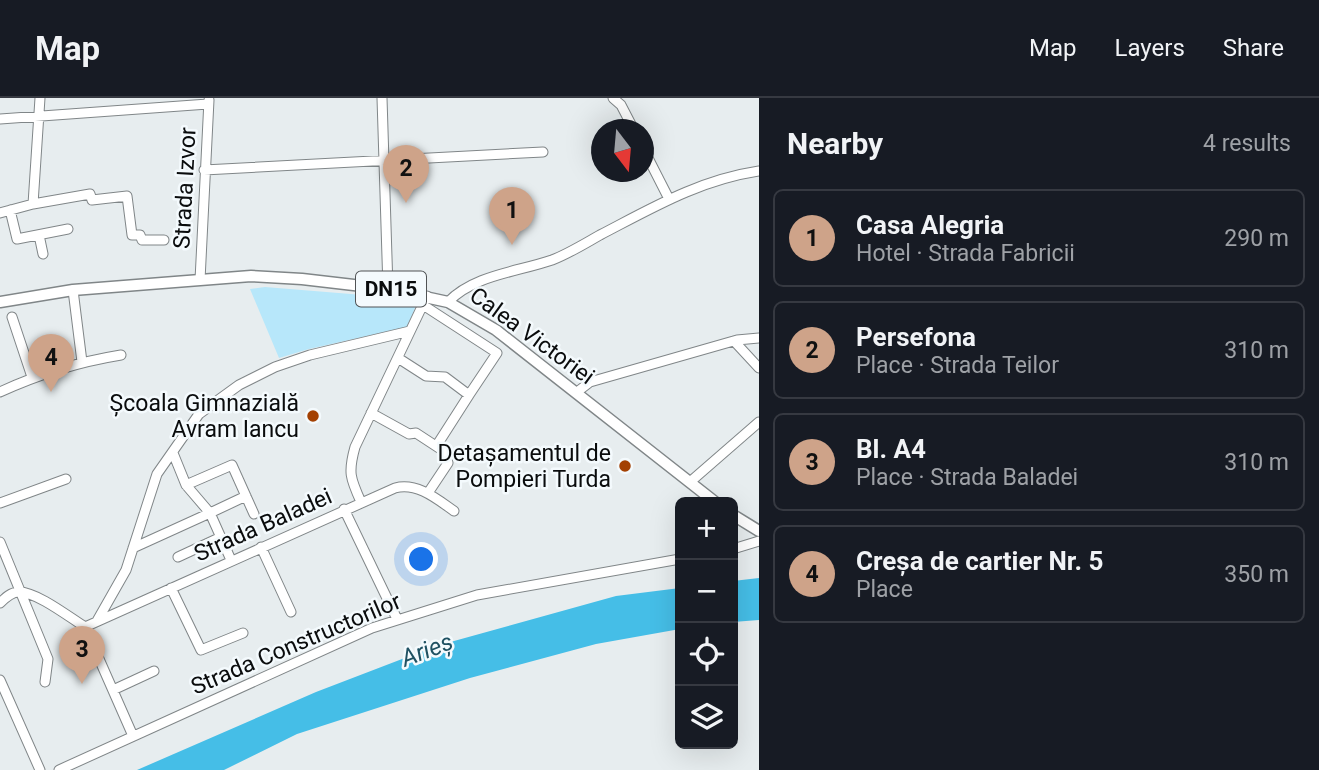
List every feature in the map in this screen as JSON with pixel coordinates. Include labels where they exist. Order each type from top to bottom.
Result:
[{"type":"main road","name":"Calea Victoriei","points":[[0,302],[73,290],[263,277],[388,289],[425,301],[448,302],[496,330],[709,497]]},
{"type":"main road","points":[[738,518],[759,531]]},
{"type":"street","points":[[33,204],[40,98]]},
{"type":"street","points":[[382,98],[388,289]]},
{"type":"street","points":[[613,98],[621,105],[628,119]]},
{"type":"street","points":[[0,119],[209,101]]},
{"type":"street","name":"Strada Izvor","points":[[200,280],[209,101]]},
{"type":"street","points":[[204,170],[544,152]]},
{"type":"street","points":[[654,170],[669,199]]},
{"type":"street","points":[[448,302],[458,291],[553,259],[669,199],[711,181],[759,171]]},
{"type":"street","points":[[68,229],[17,239],[5,212],[90,194],[92,200],[127,196],[132,235],[140,235],[142,240],[164,240]]},
{"type":"street","points":[[38,235],[43,254]]},
{"type":"street","points":[[73,290],[82,362]]},
{"type":"street","points":[[425,301],[497,353],[437,444]]},
{"type":"street","name":"Strada Baladei","points":[[85,627],[361,502],[351,480],[355,447],[425,301]]},
{"type":"street","points":[[12,317],[32,377]]},
{"type":"street","points":[[96,621],[126,570],[157,474],[200,414],[246,381],[275,367],[310,355],[410,331]]},
{"type":"street","points":[[576,392],[590,382],[734,341],[759,338]]},
{"type":"street","points":[[734,341],[759,368]]},
{"type":"street","points":[[0,392],[32,377],[82,362],[121,355]]},
{"type":"street","points":[[397,358],[426,376],[445,377],[469,395]]},
{"type":"street","points":[[371,413],[409,434],[416,433],[437,444],[448,457],[449,463],[428,493]]},
{"type":"street","points":[[690,482],[759,422]]},
{"type":"street","points":[[173,453],[186,485],[210,513],[231,560]]},
{"type":"street","points":[[186,485],[232,465],[254,514]]},
{"type":"street","points":[[0,503],[66,479]]},
{"type":"street","points":[[361,502],[400,486],[428,493],[454,511]]},
{"type":"street","points":[[133,548],[246,496]]},
{"type":"street","points":[[344,509],[397,619]]},
{"type":"street","points":[[178,557],[221,537]]},
{"type":"street","points":[[738,547],[759,541]]},
{"type":"street","points":[[0,542],[48,659],[45,682]]},
{"type":"street","points":[[261,547],[291,612]]},
{"type":"street","name":"Strada Constructorilor","points":[[60,770],[360,633],[397,619],[477,595],[675,560]]},
{"type":"street","points":[[171,587],[201,650],[243,633]]},
{"type":"street","points":[[0,603],[5,597],[19,592],[35,596],[85,627],[132,736]]},
{"type":"street","points":[[113,690],[154,671]]},
{"type":"street","points":[[0,680],[40,770]]},
{"type":"shaded area","points":[[265,287],[412,299],[415,308],[407,327],[279,358],[250,289]]},
{"type":"water","points":[[759,578],[759,620],[738,622],[738,580]]},
{"type":"water","name":"Arieș","points":[[675,589],[675,630],[596,644],[470,678],[297,734],[224,770],[137,770],[316,692],[436,646],[616,596]]},
{"type":"place","name":"Persefona","points":[[406,203]]},
{"type":"place","name":"Casa Alegria","points":[[512,245]]},
{"type":"place","name":"Creșa de cartier Nr. 5","points":[[51,392]]},
{"type":"place","name":"Școala Gimnazială Avram Iancu","points":[[313,416]]},
{"type":"place","name":"Detașamentul de Pompieri Turda","points":[[625,466]]},
{"type":"place","name":"Bl. A4","points":[[82,684]]}]
